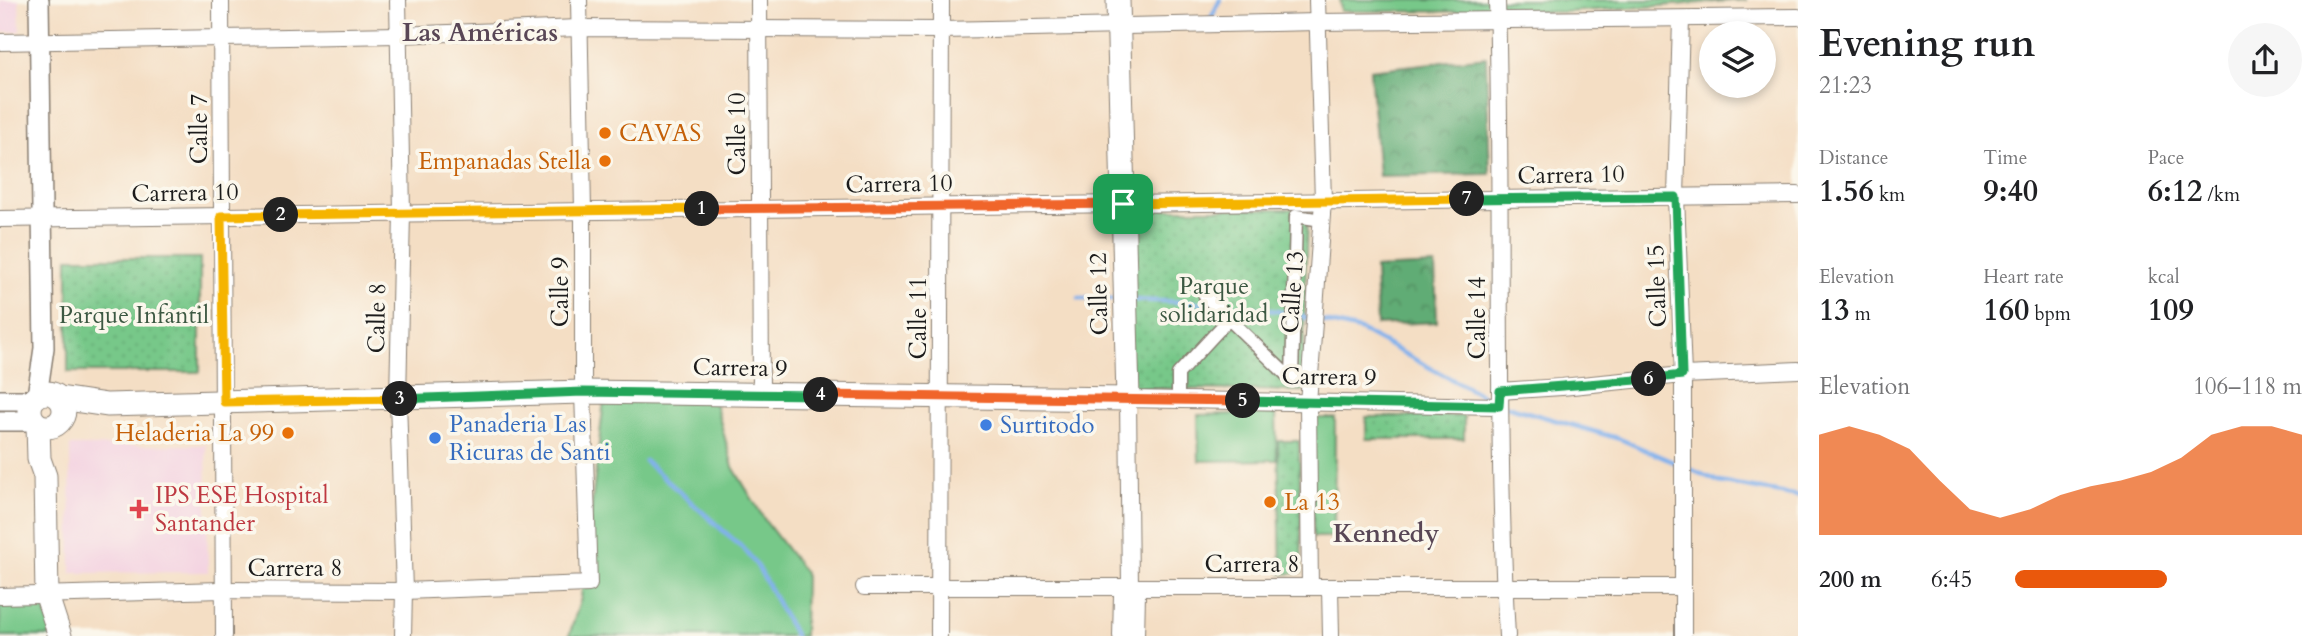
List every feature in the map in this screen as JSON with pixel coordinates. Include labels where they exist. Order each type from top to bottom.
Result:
[{"type":"main road","name":"Calle 12","points":[[1118,0],[1128,399]]},
{"type":"main road","name":"Carrera 9","points":[[46,410],[107,405],[583,392],[1128,399]]},
{"type":"main road","points":[[46,410],[52,457],[45,476],[47,596],[60,636]]},
{"type":"street","points":[[38,0],[46,410]]},
{"type":"street","name":"Calle 7","points":[[221,0],[224,636]]},
{"type":"street","name":"Calle 8","points":[[397,0],[402,213],[398,399],[403,636]]},
{"type":"street","name":"Calle 9","points":[[579,0],[583,392],[589,584]]},
{"type":"street","name":"Calle 10","points":[[759,0],[761,394]]},
{"type":"street","name":"Calle 11","points":[[939,636],[941,0]]},
{"type":"street","name":"Calle 13","points":[[1310,587],[1308,403],[1323,201],[1317,0]]},
{"type":"street","name":"Calle 14","points":[[1497,0],[1501,199],[1499,398],[1507,636]]},
{"type":"street","points":[[0,42],[398,35],[579,28],[941,30],[1317,22],[1798,17]]},
{"type":"street","name":"Calle 15","points":[[1681,19],[1676,197],[1682,375],[1683,636]]},
{"type":"street","name":"Carrera 10","points":[[0,219],[1798,195]]},
{"type":"street","points":[[1205,296],[1292,380],[1296,216],[1322,220]]},
{"type":"street","points":[[1178,399],[1178,374],[1229,319]]},
{"type":"street","name":"Carrera 9","points":[[1128,399],[1308,403],[1499,398],[1562,387],[1682,375],[1798,370]]},
{"type":"street","name":"Calle 12","points":[[1128,399],[1130,587],[1137,594],[1136,636]]},
{"type":"street","name":"Carrera 9","points":[[0,400],[46,410]]},
{"type":"street","name":"Carrera 9","points":[[0,421],[46,410]]},
{"type":"street","name":"Carrera 8","points":[[0,596],[222,590],[404,591],[589,584]]},
{"type":"street","name":"Carrera 8","points":[[864,587],[1683,587]]},
{"type":"street","name":"Calle 12","points":[[1121,636],[1122,595],[1130,587]]},
{"type":"street","points":[[1330,587],[1331,636]]},
{"type":"shaded area","points":[[0,0],[19,0],[20,31],[0,32]]},
{"type":"shaded area","name":"IPS ESE Hospital Santander","points":[[206,445],[208,572],[71,573],[70,446]]},
{"type":"green space","points":[[1340,0],[1747,0],[1567,12],[1341,11]]},
{"type":"green space","points":[[1486,57],[1490,174],[1379,176],[1370,70]]},
{"type":"green space","name":"Parque solidaridad","points":[[1123,209],[1307,209],[1303,391],[1120,388]]},
{"type":"green space","name":"Parque Infantil","points":[[68,258],[200,258],[200,372],[68,372]]},
{"type":"green space","points":[[1435,265],[1437,322],[1377,325],[1375,268]]},
{"type":"green space","points":[[714,399],[733,467],[766,522],[805,573],[804,636],[569,636],[581,598],[604,400]]},
{"type":"green space","points":[[1276,413],[1277,460],[1199,461],[1198,415]]},
{"type":"green space","points":[[1464,416],[1464,439],[1366,439],[1366,417]]},
{"type":"green space","points":[[1313,418],[1335,418],[1334,537],[1313,537]]},
{"type":"green space","points":[[1278,441],[1299,441],[1302,573],[1281,574]]},
{"type":"green space","points":[[0,603],[43,604],[53,636],[0,636]]},
{"type":"waterway","points":[[1210,20],[1220,0]]},
{"type":"waterway","points":[[1079,298],[1120,299]]},
{"type":"waterway","points":[[1132,300],[1208,303]]},
{"type":"waterway","points":[[1220,305],[1277,311],[1360,330],[1492,401]]},
{"type":"waterway","points":[[1503,405],[1620,439],[1680,465]]},
{"type":"waterway","points":[[645,461],[745,550],[758,567],[795,636]]},
{"type":"waterway","points":[[1688,468],[1719,482],[1798,496]]},
{"type":"place","name":"CAVAS","points":[[605,133]]},
{"type":"place","name":"Empanadas Stella","points":[[605,161]]},
{"type":"place","name":"Surtitodo","points":[[986,425]]},
{"type":"place","name":"Heladeria La 99","points":[[288,433]]},
{"type":"place","name":"Panaderia Las Ricuras de Santi","points":[[435,438]]},
{"type":"place","name":"La 13","points":[[1270,502]]},
{"type":"place","name":"IPS ESE Hospital Santander","points":[[139,509]]},
{"type":"district","name":"Las Américas","points":[[480,32]]},
{"type":"district","name":"Kennedy","points":[[1386,533]]},
{"type":"route","points":[[1676,197],[1682,375],[1500,391],[1499,406],[583,392],[224,402],[221,216],[1123,204],[1676,197]]}]
